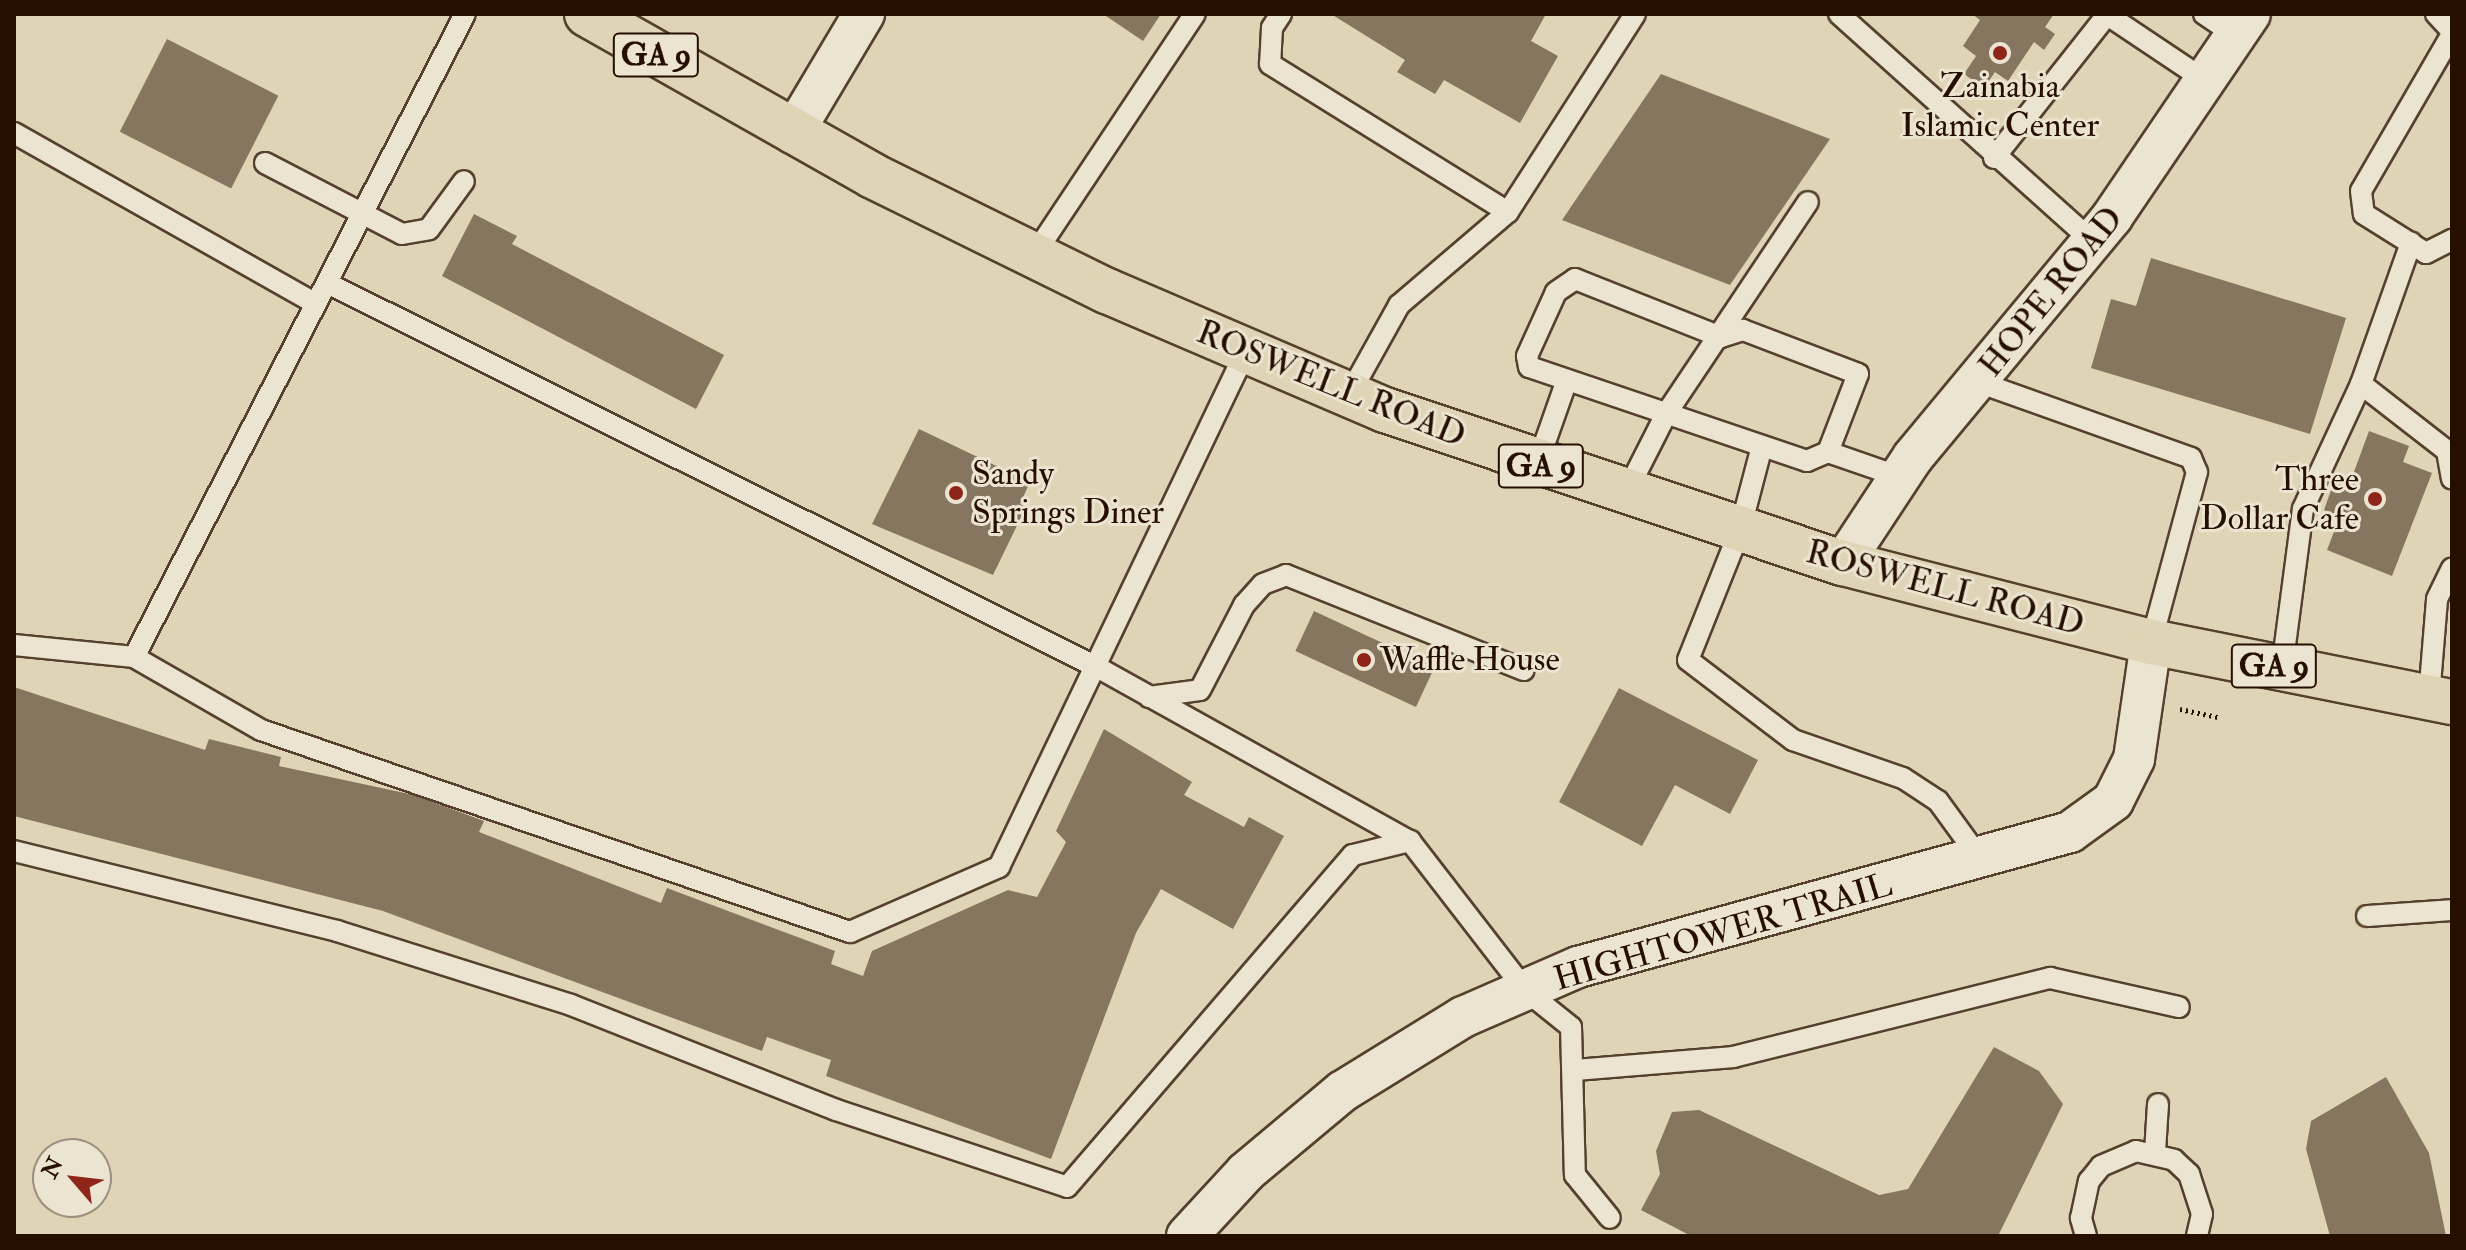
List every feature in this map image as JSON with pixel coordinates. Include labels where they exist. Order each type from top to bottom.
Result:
[{"type":"main road","name":"ROSWELL ROAD","points":[[613,21],[793,133],[1034,255],[1349,395],[1537,465],[1843,563],[2151,642],[2441,699]]},
{"type":"street","points":[[793,133],[864,14]]},
{"type":"street","name":"HOPE ROAD","points":[[1843,563],[1900,477],[2093,242],[2244,25]]},
{"type":"street","name":"HIGHTOWER TRAIL","points":[[1187,1236],[1246,1172],[1343,1091],[1463,1017],[1578,967],[2044,844],[2113,801],[2134,759],[2151,642]]},
{"type":"lane","points":[[134,657],[465,14]]},
{"type":"lane","points":[[1034,255],[1195,14]]},
{"type":"lane","points":[[1281,14],[1272,28],[1270,64],[1508,212]]},
{"type":"lane","points":[[1349,395],[1399,305],[1508,212],[1635,14]]},
{"type":"lane","points":[[1839,14],[1994,158],[2093,242]]},
{"type":"lane","points":[[1994,158],[2106,14],[2206,81]]},
{"type":"lane","points":[[2204,14],[2244,25]]},
{"type":"lane","points":[[2436,14],[2452,32],[2361,191],[2364,214],[2418,248],[2452,240]]},
{"type":"lane","points":[[14,133],[316,304]]},
{"type":"lane","points":[[265,163],[402,234],[429,229],[464,181]]},
{"type":"lane","points":[[1625,494],[1666,414],[1721,337],[1808,202]]},
{"type":"lane","points":[[2282,668],[2303,509],[2361,384],[2418,248]]},
{"type":"lane","points":[[1828,452],[1858,374],[1743,330],[1721,337],[1575,279],[1556,292],[1527,356],[1529,367],[1807,461],[1828,452],[1900,477]]},
{"type":"lane","points":[[327,283],[1095,666],[1410,841],[1525,990],[1571,1027],[1576,1070],[1575,1175],[1610,1218]]},
{"type":"lane","points":[[14,645],[134,657],[261,730],[850,932],[999,867],[1246,351]]},
{"type":"lane","points":[[1537,465],[1567,380]]},
{"type":"lane","points":[[1978,382],[2191,458],[2197,472],[2151,642]]},
{"type":"lane","points":[[2361,384],[2447,451],[2452,479]]},
{"type":"lane","points":[[1762,446],[1740,530],[1688,660],[1793,740],[1903,778],[1938,801],[1981,860]]},
{"type":"lane","points":[[2441,699],[2437,599],[2452,568]]},
{"type":"lane","points":[[1149,697],[1200,690],[1244,605],[1263,584],[1286,575],[1524,670]]},
{"type":"lane","points":[[14,851],[396,949],[571,1005],[836,1110],[1067,1187],[1353,855],[1410,841]]},
{"type":"lane","points":[[2367,916],[2452,910]]},
{"type":"lane","points":[[1576,1070],[1733,1057],[2050,978],[2179,1007]]},
{"type":"lane","points":[[2155,1152],[2158,1104]]},
{"type":"lane","points":[[2086,1236],[2081,1218],[2089,1181],[2118,1156],[2155,1152],[2174,1160],[2199,1193],[2197,1236]]},
{"type":"path","points":[[2168,706],[2218,717]]},
{"type":"building","points":[[1103,14],[1161,14],[1143,41]]},
{"type":"building","points":[[1331,14],[1546,14],[1531,41],[1558,56],[1520,123],[1444,80],[1435,94],[1397,72],[1405,60]]},
{"type":"building","name":"Zainabia Islamic Center","points":[[1972,14],[2054,14],[2045,27],[2055,34],[2044,50],[2034,42],[2008,81],[1995,72],[1984,88],[1964,74],[1976,56],[1963,46],[1980,20]]},
{"type":"building","points":[[167,39],[278,96],[231,188],[120,132]]},
{"type":"building","points":[[1661,74],[1830,139],[1730,285],[1562,220]]},
{"type":"building","points":[[474,214],[517,236],[512,244],[724,355],[696,409],[442,276]]},
{"type":"building","points":[[2151,258],[2346,318],[2310,434],[2091,368],[2111,299],[2136,306]]},
{"type":"building","name":"Sandy Springs Diner","points":[[919,429],[1030,482],[1020,504],[1026,507],[993,575],[872,524]]},
{"type":"building","name":"Three Dollar Cafe","points":[[2369,431],[2409,446],[2403,462],[2432,473],[2392,576],[2327,550],[2340,516],[2324,510],[2334,482],[2348,488]]},
{"type":"building","name":"Waffle House","points":[[1314,611],[1435,667],[1416,707],[1295,651]]},
{"type":"building","points":[[14,687],[205,750],[209,739],[281,757],[279,766],[414,795],[484,821],[479,832],[661,903],[667,888],[835,951],[831,964],[863,976],[872,951],[1008,890],[1037,897],[1066,842],[1056,831],[1104,729],[1192,782],[1184,795],[1244,827],[1249,817],[1284,836],[1233,929],[1161,889],[1136,933],[1051,1159],[826,1076],[831,1060],[767,1037],[762,1051],[383,911],[14,816]]},
{"type":"building","points":[[1619,688],[1758,760],[1730,814],[1675,785],[1642,846],[1559,802]]},
{"type":"building","points":[[1994,1047],[2039,1071],[2063,1104],[1998,1236],[1691,1236],[1641,1210],[1660,1174],[1656,1151],[1672,1112],[1699,1110],[1879,1195],[1908,1189]]},
{"type":"building","points":[[2386,1077],[2429,1153],[2446,1236],[2330,1236],[2306,1149],[2311,1121]]},
{"type":"place","name":"Zainabia Islamic Center","points":[[2000,53]]},
{"type":"place","name":"Sandy Springs Diner","points":[[956,493]]},
{"type":"place","name":"Three Dollar Cafe","points":[[2375,499]]},
{"type":"place","name":"Waffle House","points":[[1364,660]]}]
